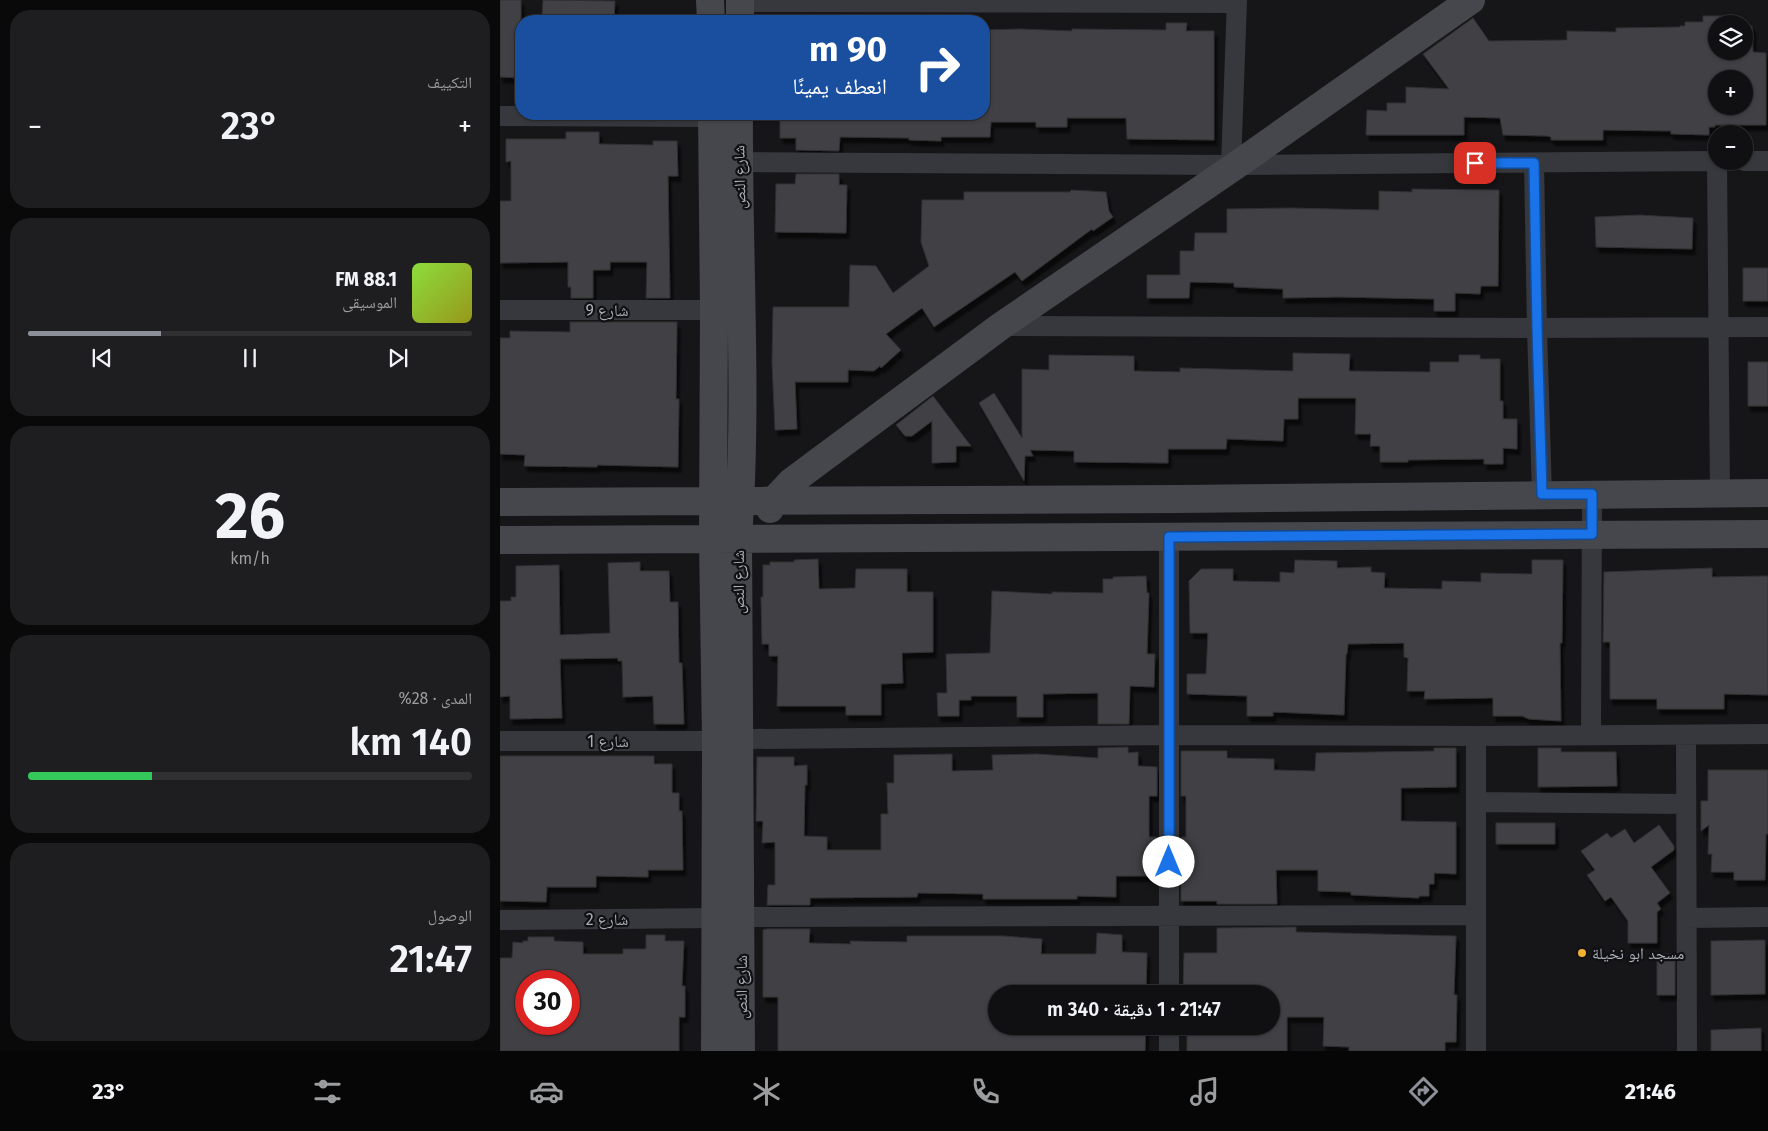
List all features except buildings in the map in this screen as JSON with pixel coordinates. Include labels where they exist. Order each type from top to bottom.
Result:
[{"type":"street","points":[[710,0],[711,15]]},
{"type":"street","points":[[738,538],[770,508],[774,500],[791,482],[1001,326],[1472,0]]},
{"type":"street","points":[[740,8],[1237,1],[1235,164]]},
{"type":"street","points":[[500,116],[515,116]]},
{"type":"street","name":"شارع النص","points":[[712,120],[714,500],[738,538]]},
{"type":"street","name":"شارع النص","points":[[715,1051],[727,918],[728,741],[741,501],[743,389],[739,120]]},
{"type":"street","points":[[739,162],[1235,164],[1708,161]]},
{"type":"street","points":[[1753,161],[1768,161]]},
{"type":"street","points":[[1534,163],[1542,494]]},
{"type":"street","points":[[1717,170],[1720,493]]},
{"type":"street","name":"شارع 9","points":[[500,310],[714,310]]},
{"type":"street","points":[[1001,326],[1768,327]]},
{"type":"street","points":[[500,502],[1170,499],[1768,493]]},
{"type":"street","points":[[1591,735],[1592,494]]},
{"type":"street","points":[[500,540],[1768,534]]},
{"type":"street","points":[[1169,537],[1169,985]]},
{"type":"street","name":"شارع 1","points":[[500,741],[728,741],[749,739],[1168,734],[1476,736],[1768,734]]},
{"type":"street","points":[[1476,736],[1476,1051]]},
{"type":"street","points":[[1686,736],[1688,1051]]},
{"type":"street","points":[[1477,802],[1686,804]]},
{"type":"street","name":"شارع 2","points":[[500,920],[1476,915]]},
{"type":"street","points":[[1687,918],[1768,917]]},
{"type":"street","name":"شارع النص","points":[[727,918],[741,1051]]},
{"type":"street","points":[[1169,1035],[1169,1051]]},
{"type":"place","name":"مسجد ابو نخيلة","points":[[1582,953]]},
{"type":"route","points":[[1169,862],[1169,537],[1592,534],[1592,494],[1542,494],[1534,163],[1475,163]]}]
